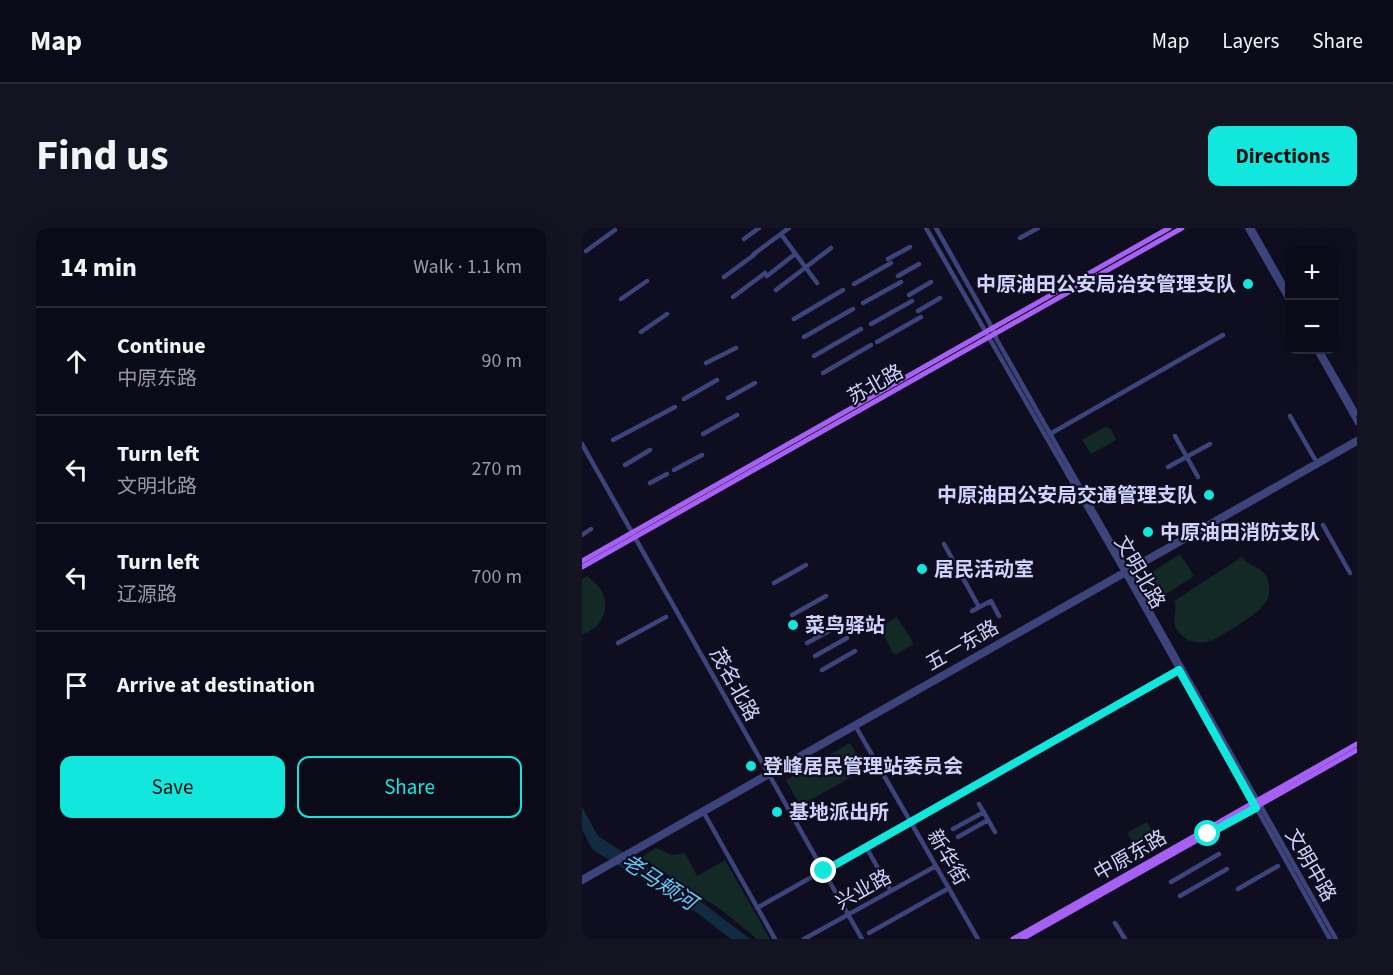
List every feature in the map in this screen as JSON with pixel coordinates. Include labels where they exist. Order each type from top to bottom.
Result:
[{"type":"main road","name":"苏北路","points":[[582,567],[1169,228]]},
{"type":"main road","name":"苏北路","points":[[990,333],[1182,228]]},
{"type":"main road","name":"苏北路","points":[[582,561],[634,535]]},
{"type":"main road","name":"中原东路","points":[[1022,939],[1357,744]]},
{"type":"main road","name":"中原东路","points":[[1013,939],[1357,750]]},
{"type":"street","points":[[744,239],[759,228]]},
{"type":"street","points":[[724,277],[789,228]]},
{"type":"street","name":"文明北路","points":[[926,228],[1050,434],[1179,670],[1256,804]]},
{"type":"street","name":"文明北路","points":[[936,228],[990,333],[1256,804]]},
{"type":"street","points":[[1020,238],[1038,228]]},
{"type":"street","points":[[1247,228],[1288,300]]},
{"type":"street","points":[[1252,228],[1285,286]]},
{"type":"street","points":[[586,251],[615,230]]},
{"type":"street","points":[[781,234],[817,283]]},
{"type":"street","points":[[854,284],[910,247]]},
{"type":"street","points":[[776,290],[831,248]]},
{"type":"street","points":[[733,297],[795,254]]},
{"type":"street","points":[[898,276],[919,264]]},
{"type":"street","points":[[621,299],[647,281]]},
{"type":"street","points":[[863,303],[901,282]]},
{"type":"street","points":[[909,295],[931,282]]},
{"type":"street","points":[[794,319],[843,290]]},
{"type":"street","points":[[918,311],[940,298]]},
{"type":"street","points":[[871,324],[912,301]]},
{"type":"street","points":[[804,337],[853,309]]},
{"type":"street","points":[[642,332],[667,314]]},
{"type":"street","points":[[877,342],[921,317]]},
{"type":"street","points":[[814,356],[861,328]]},
{"type":"street","points":[[1050,434],[1223,335]]},
{"type":"street","points":[[823,373],[871,345]]},
{"type":"street","points":[[706,363],[736,348]]},
{"type":"street","points":[[1320,354],[1357,414]]},
{"type":"street","points":[[1320,354],[1357,423]]},
{"type":"street","points":[[684,399],[717,380]]},
{"type":"street","points":[[728,398],[755,383]]},
{"type":"street","points":[[613,440],[675,406]]},
{"type":"street","points":[[703,434],[737,415]]},
{"type":"street","points":[[1290,416],[1317,463]]},
{"type":"street","points":[[1175,436],[1198,477]]},
{"type":"street","name":"五一东路","points":[[582,880],[1357,441]]},
{"type":"street","name":"五一东路","points":[[632,851],[704,813],[1357,441]]},
{"type":"street","name":"茂名北路","points":[[582,444],[862,939]]},
{"type":"street","points":[[1168,467],[1210,444]]},
{"type":"street","points":[[625,465],[650,450]]},
{"type":"street","points":[[674,470],[702,454]]},
{"type":"street","points":[[650,483],[667,474]]},
{"type":"street","points":[[1323,525],[1350,573]]},
{"type":"street","points":[[582,535],[591,529]]},
{"type":"street","points":[[944,544],[979,607]]},
{"type":"street","points":[[774,583],[806,565]]},
{"type":"street","points":[[792,615],[826,596]]},
{"type":"street","points":[[972,611],[991,601],[999,615]]},
{"type":"street","points":[[618,643],[666,617]]},
{"type":"street","points":[[807,643],[840,625]]},
{"type":"street","points":[[815,656],[848,638]]},
{"type":"street","points":[[822,670],[855,651]]},
{"type":"street","points":[[758,908],[1179,670]]},
{"type":"street","name":"新华街","points":[[856,727],[978,939]]},
{"type":"street","points":[[979,804],[995,832]]},
{"type":"street","name":"文明中路","points":[[1256,804],[1330,939]]},
{"type":"street","name":"文明中路","points":[[1256,804],[1336,939]]},
{"type":"street","points":[[953,829],[984,812]]},
{"type":"street","points":[[704,813],[775,939]]},
{"type":"street","points":[[958,837],[988,820]]},
{"type":"street","points":[[866,847],[891,891]]},
{"type":"street","points":[[1171,882],[1219,854]]},
{"type":"street","name":"兴业路","points":[[804,939],[936,866]]},
{"type":"street","points":[[1238,889],[1278,866]]},
{"type":"street","points":[[1180,896],[1227,869]]},
{"type":"street","points":[[869,933],[949,888]]},
{"type":"street","points":[[1115,923],[1125,939]]},
{"type":"green space","points":[[1105,427],[1111,429],[1116,440],[1091,454],[1082,440]]},
{"type":"green space","points":[[1180,554],[1194,576],[1157,600],[1143,578]]},
{"type":"green space","points":[[1242,557],[1262,571],[1268,579],[1269,594],[1264,605],[1245,621],[1212,640],[1197,643],[1184,637],[1175,626],[1174,601]]},
{"type":"green space","points":[[587,576],[601,590],[605,610],[595,628],[582,634],[582,579]]},
{"type":"green space","points":[[897,617],[914,644],[896,654],[893,653],[880,628]]},
{"type":"green space","points":[[850,743],[865,769],[800,806],[786,780]]},
{"type":"green space","points":[[1147,822],[1158,841],[1139,852],[1127,833]]},
{"type":"green space","points":[[656,848],[672,855],[685,853],[697,876],[725,860],[770,939],[757,939],[723,911],[641,857]]},
{"type":"water","name":"老马颊河","points":[[582,807],[598,836],[704,904],[750,939],[731,939],[696,912],[593,850],[582,830]]},
{"type":"place","name":"中原油田公安局治安管理支队","points":[[1248,284]]},
{"type":"place","name":"中原油田公安局交通管理支队","points":[[1209,495]]},
{"type":"place","name":"中原油田消防支队","points":[[1148,532]]},
{"type":"place","name":"居民活动室","points":[[922,569]]},
{"type":"place","name":"菜鸟驿站","points":[[793,625]]},
{"type":"place","name":"登峰居民管理站委员会","points":[[751,766]]},
{"type":"place","name":"基地派出所","points":[[777,812]]},
{"type":"route","points":[[824,871],[1179,670],[1256,808],[1208,834]]}]
